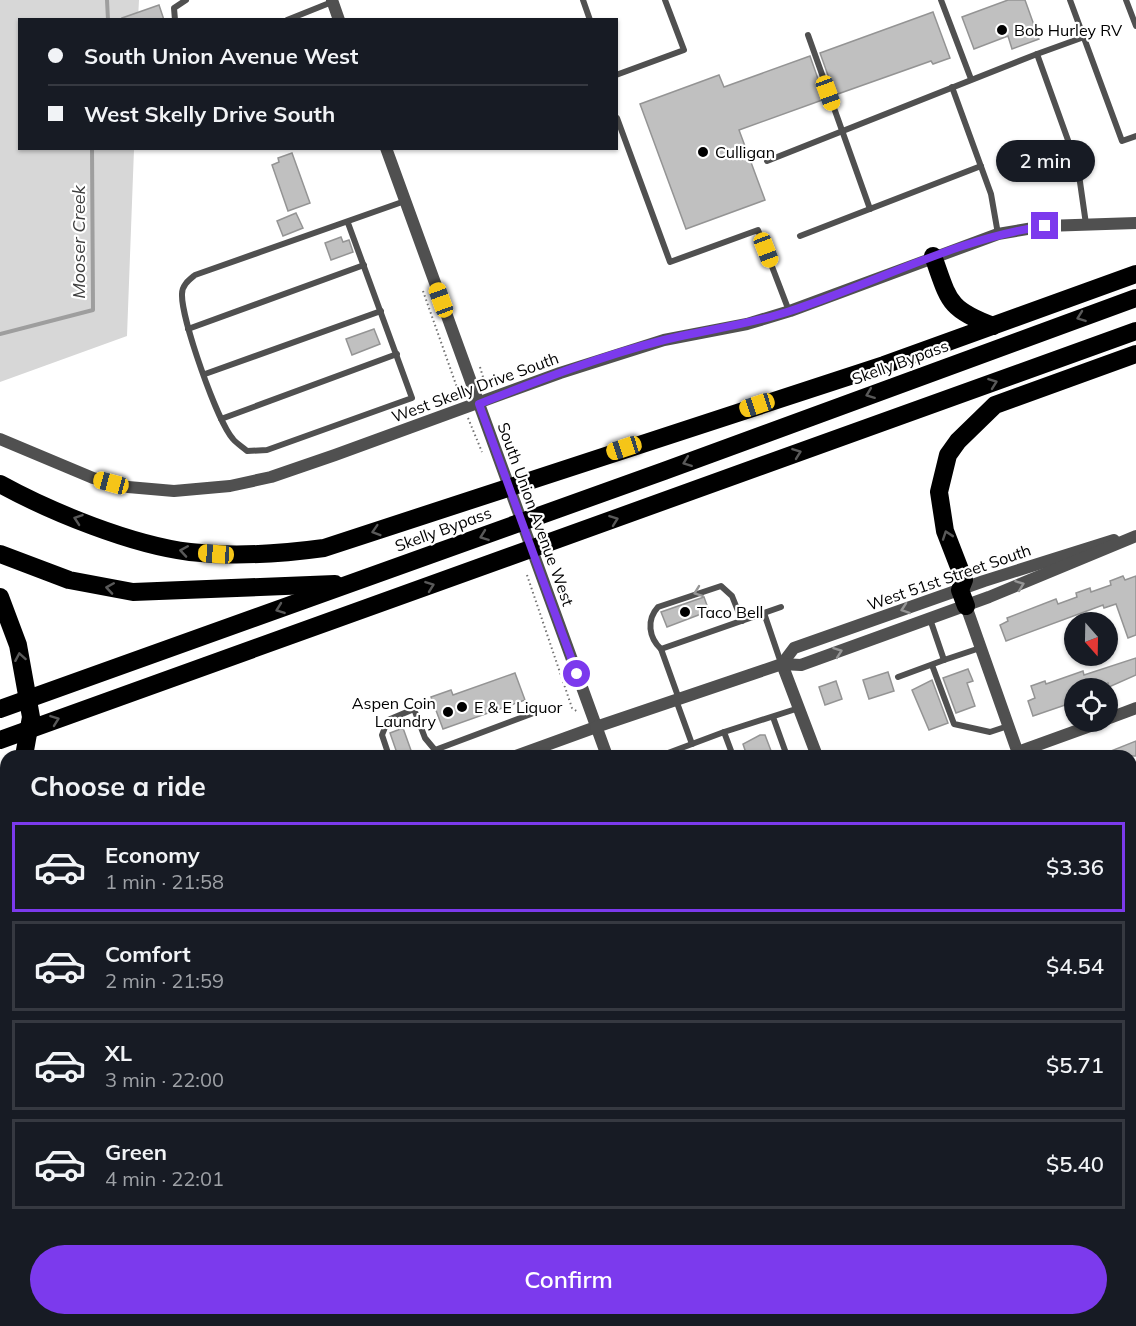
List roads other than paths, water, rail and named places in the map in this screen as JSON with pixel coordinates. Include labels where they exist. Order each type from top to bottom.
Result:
[{"type":"highway","points":[[933,256],[948,298],[955,308],[974,319],[993,326]]},
{"type":"highway","points":[[0,484],[38,505],[134,539],[189,552],[216,554],[294,552],[324,548],[884,364],[1136,274]]},
{"type":"highway","name":"Skelly Bypass","points":[[0,709],[1136,298]]},
{"type":"highway","points":[[0,740],[1136,331]]},
{"type":"highway","points":[[963,598],[964,580],[945,531],[939,492],[948,455],[958,441],[995,405],[1136,354]]},
{"type":"highway","points":[[0,554],[69,580],[133,592],[351,583]]},
{"type":"highway","points":[[0,597],[18,645],[31,717],[25,750]]},
{"type":"street","points":[[333,1],[338,18]]},
{"type":"street","name":"South Union Avenue West","points":[[387,150],[605,750]]},
{"type":"street","name":"West Skelly Drive South","points":[[0,439],[93,478],[128,487],[174,491],[230,486],[271,477],[560,373],[664,340],[747,324],[790,311],[933,256],[998,234],[1045,226],[1136,223]]},
{"type":"street","name":"West 51st Street South","points":[[782,664],[794,648],[963,598],[1136,536]]},
{"type":"street","points":[[963,598],[1017,750]]},
{"type":"street","name":"West 51st Street South","points":[[533,750],[782,664],[801,665],[930,619],[963,598]]},
{"type":"street","points":[[782,664],[815,750]]},
{"type":"street","points":[[1118,715],[1136,708]]},
{"type":"street","points":[[1028,750],[1075,732]]},
{"type":"lane","points":[[175,18],[174,8],[186,0]]},
{"type":"lane","points":[[583,0],[589,18]]},
{"type":"lane","points":[[618,74],[684,50],[665,0]]},
{"type":"lane","points":[[941,0],[971,79]]},
{"type":"lane","points":[[1070,0],[1122,141],[1136,136]]},
{"type":"lane","points":[[1126,0],[1136,26]]},
{"type":"lane","points":[[292,18],[333,1]]},
{"type":"lane","points":[[808,35],[870,209]]},
{"type":"lane","points":[[767,161],[971,79],[1084,37]]},
{"type":"lane","points":[[1036,54],[1078,168],[1086,224]]},
{"type":"lane","points":[[952,87],[991,194],[998,234]]},
{"type":"lane","points":[[618,121],[670,262],[758,230],[790,311]]},
{"type":"lane","points":[[800,236],[981,166]]},
{"type":"lane","points":[[348,223],[412,398],[267,450],[247,451],[233,439],[220,419],[188,329],[182,292],[186,284],[195,275],[348,223],[405,201]]},
{"type":"lane","points":[[188,329],[364,265]]},
{"type":"lane","points":[[205,374],[381,310]]},
{"type":"lane","points":[[220,419],[397,354]]},
{"type":"lane","points":[[692,744],[661,650],[650,628],[652,613],[658,607],[714,586],[721,586],[728,590],[742,621]]},
{"type":"lane","points":[[661,650],[781,607]]},
{"type":"lane","points":[[764,613],[782,664]]},
{"type":"lane","points":[[930,619],[944,660]]},
{"type":"lane","points":[[898,677],[980,648]]},
{"type":"lane","points":[[932,665],[954,724],[990,732],[1008,726]]},
{"type":"lane","points":[[676,750],[799,708]]},
{"type":"lane","points":[[387,750],[382,735],[388,720],[414,709],[425,738],[435,750]]},
{"type":"lane","points":[[444,750],[539,711]]},
{"type":"lane","points":[[773,717],[785,750]]},
{"type":"lane","points":[[724,732],[731,750]]},
{"type":"waterway","name":"Mooser Creek","points":[[107,0],[108,18]]},
{"type":"waterway","name":"Mooser Creek","points":[[0,334],[93,310],[92,150]]},
{"type":"place","name":"Bob Hurley RV","points":[[1002,30]]},
{"type":"place","name":"Culligan","points":[[703,152]]},
{"type":"place","name":"Taco Bell","points":[[685,612]]},
{"type":"place","name":"E & E Liquor","points":[[462,707]]},
{"type":"place","name":"Aspen Coin Laundry","points":[[448,712]]}]
